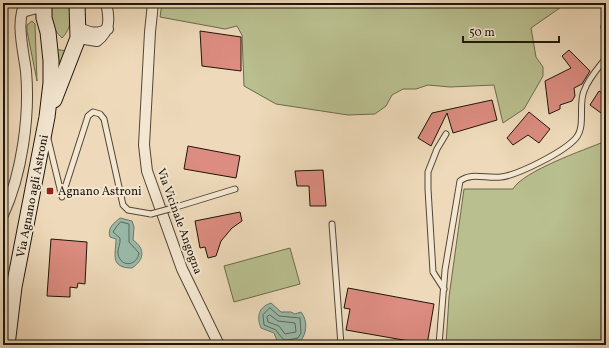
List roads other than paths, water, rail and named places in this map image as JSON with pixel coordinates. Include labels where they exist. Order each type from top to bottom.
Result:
[{"type":"street","points":[[46,123],[77,35],[77,3]]},
{"type":"street","points":[[77,35],[97,40],[105,35],[108,29],[106,3]]},
{"type":"street","name":"Via Vicinale Angogna","points":[[153,3],[144,145],[147,171],[182,270],[219,345]]},
{"type":"street","points":[[24,7],[44,8],[52,61],[46,123]]},
{"type":"street","name":"Via Agnano agli Astroni","points":[[3,215],[16,177],[26,121],[27,91],[21,41],[24,7]]},
{"type":"street","points":[[48,32],[62,43],[69,44],[77,35]]},
{"type":"street","name":"Via Agnano agli Astroni","points":[[7,345],[14,287],[46,123]]},
{"type":"lane","points":[[606,20],[604,27],[606,27]]},
{"type":"lane","points":[[439,345],[444,289],[460,181],[464,177],[472,176],[495,178],[512,175],[540,162],[575,140],[581,125],[581,102],[584,90],[606,58]]},
{"type":"lane","points":[[46,123],[62,197],[88,116],[94,112],[100,114],[104,119],[123,205],[128,210],[151,214],[235,190]]},
{"type":"lane","points":[[444,289],[433,272],[428,172],[437,149],[446,134]]},
{"type":"lane","points":[[332,224],[341,345]]},
{"type":"water","points":[[120,218],[132,221],[134,227],[133,240],[142,251],[139,262],[132,268],[125,267],[117,263],[115,259],[116,239],[110,237],[109,234],[110,228]]},
{"type":"water","points":[[271,303],[281,312],[291,312],[295,314],[301,312],[305,319],[306,327],[300,342],[278,343],[274,333],[261,328],[259,320],[260,312],[264,307]]},
{"type":"place","name":"Agnano Astroni","points":[[50,191]]}]
